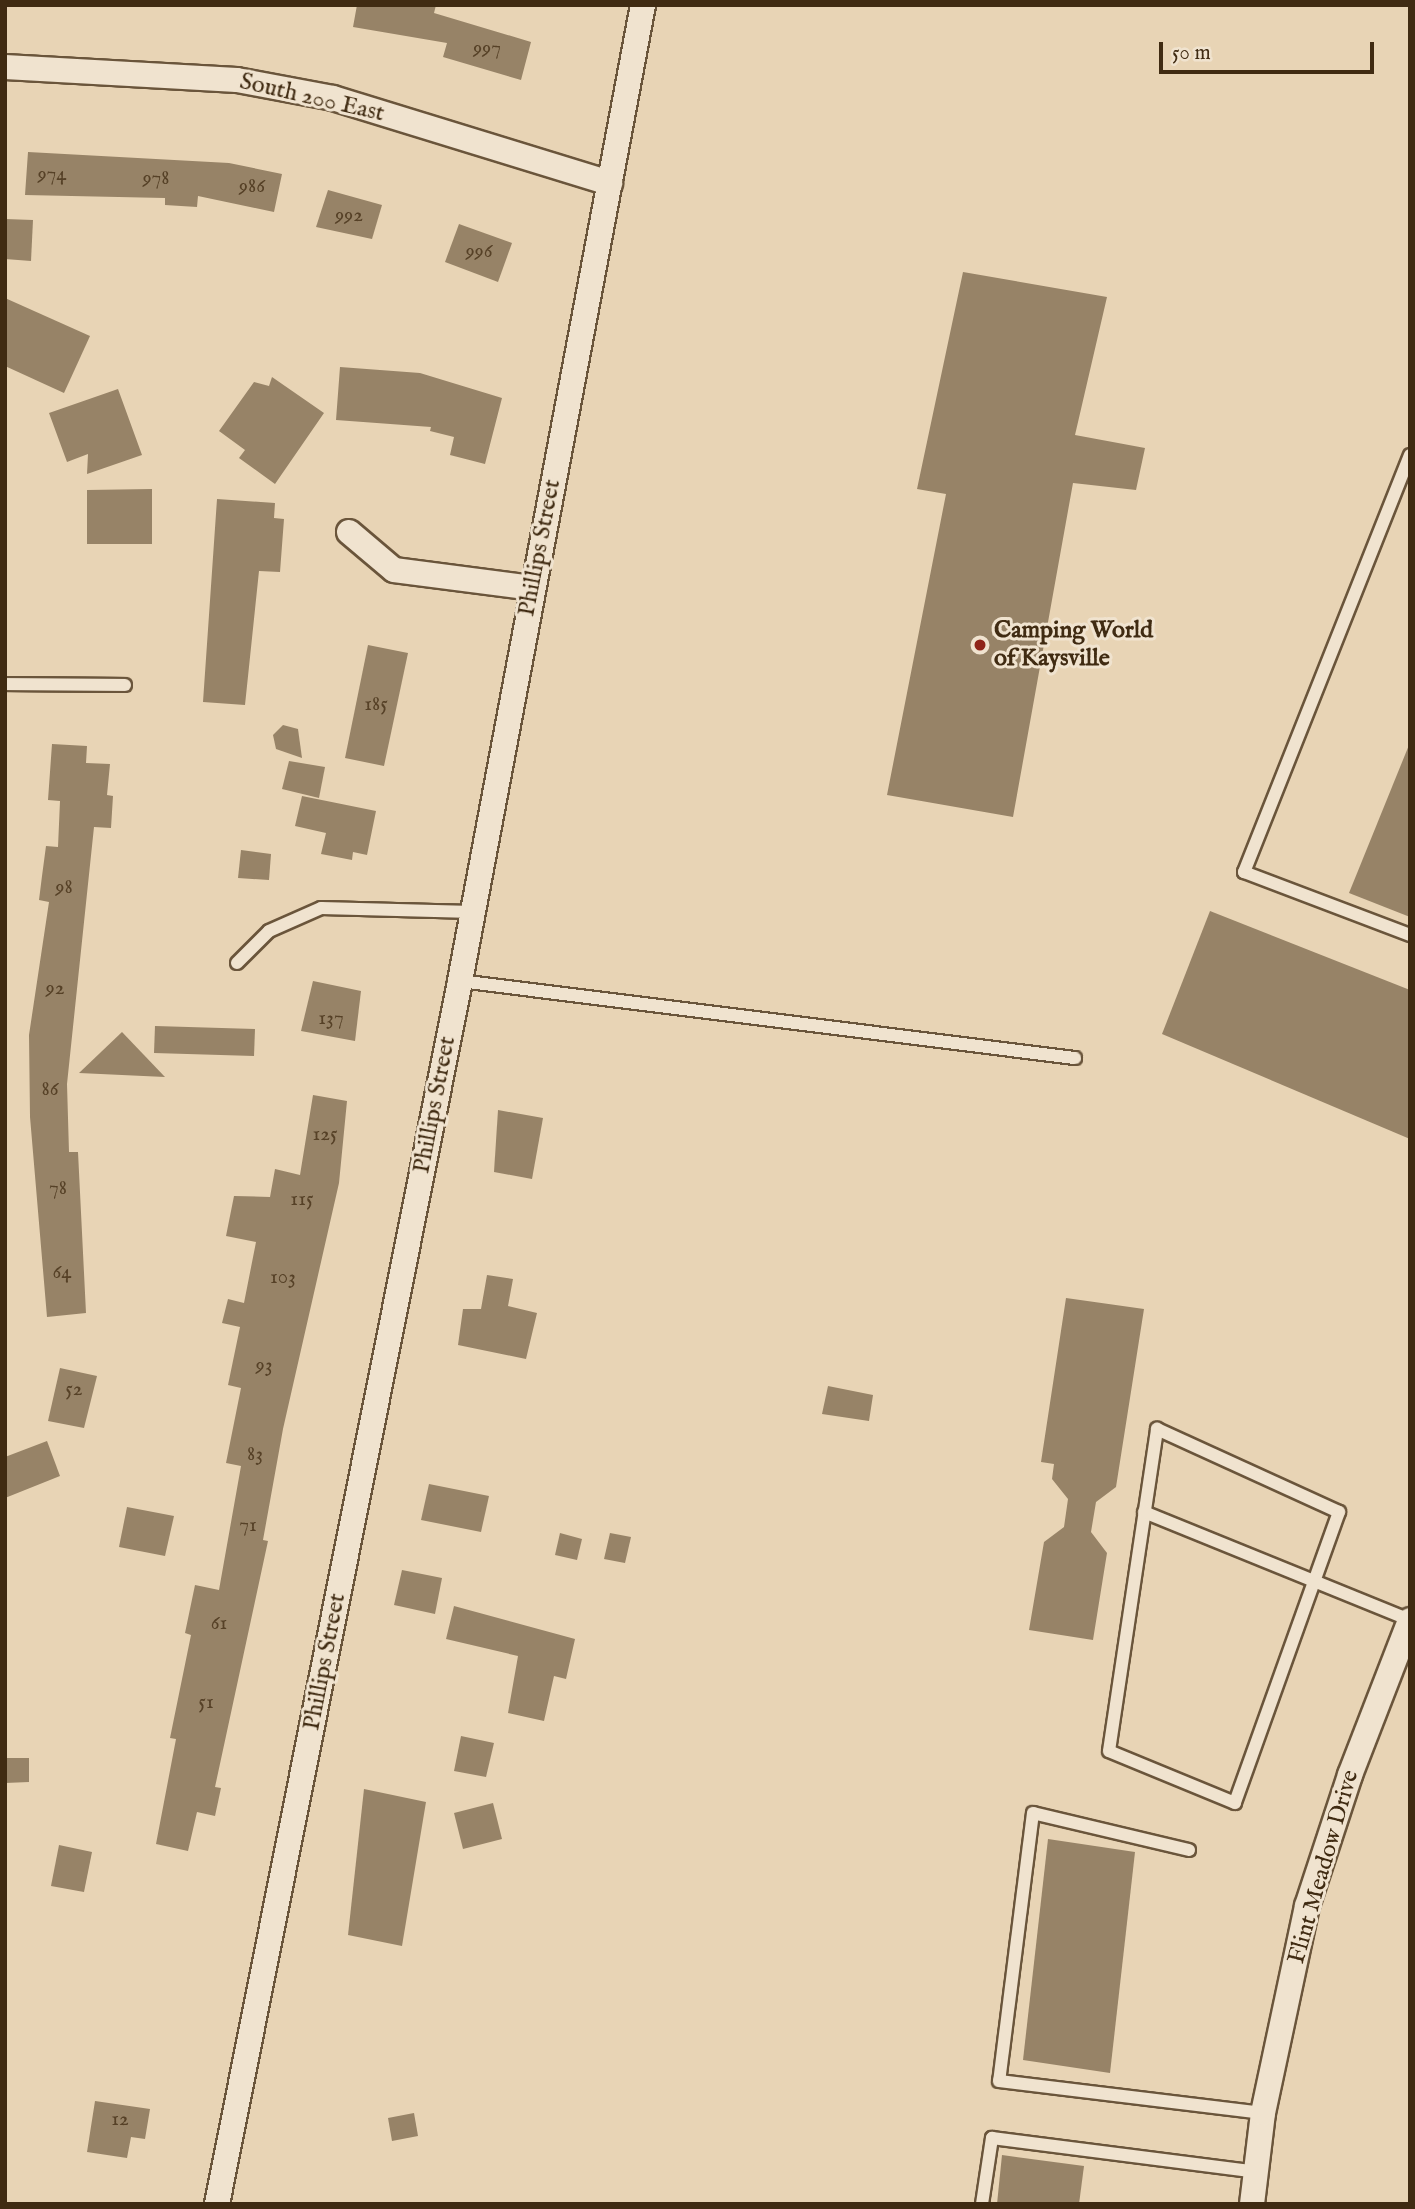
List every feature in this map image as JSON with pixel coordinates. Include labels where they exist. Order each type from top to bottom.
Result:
[{"type":"street","name":"Phillips Street","points":[[217,2204],[460,981],[643,5]]},
{"type":"street","name":"South 200 East","points":[[5,68],[237,80],[319,95],[610,183]]},
{"type":"street","points":[[349,532],[394,570],[532,588]]},
{"type":"street","name":"Flint Meadow Drive","points":[[1252,2204],[1263,2113],[1307,1906],[1350,1775],[1410,1620]]},
{"type":"lane","points":[[1410,455],[1244,872],[1410,935]]},
{"type":"lane","points":[[5,684],[125,685]]},
{"type":"lane","points":[[237,963],[269,931],[321,908],[473,912]]},
{"type":"lane","points":[[460,981],[1075,1058]]},
{"type":"lane","points":[[1157,1429],[1339,1512],[1317,1582],[1235,1802],[1109,1751],[1144,1512],[1157,1429]]},
{"type":"lane","points":[[1144,1512],[1410,1620]]},
{"type":"lane","points":[[1189,1850],[1033,1812],[999,2081],[1263,2113]]},
{"type":"lane","points":[[982,2204],[992,2138],[1256,2172]]},
{"type":"building","points":[[357,5],[436,5],[434,13],[531,42],[521,80],[443,57],[447,43],[353,27]]},
{"type":"building","points":[[28,152],[229,163],[282,174],[274,212],[198,196],[197,207],[165,205],[165,198],[25,195]]},
{"type":"building","points":[[328,190],[382,205],[372,239],[316,227]]},
{"type":"building","points":[[5,219],[33,220],[31,261],[5,259]]},
{"type":"building","points":[[459,224],[512,243],[498,282],[445,262]]},
{"type":"building","name":"Camping World of Kaysville","points":[[963,272],[1107,297],[1075,435],[1145,448],[1136,490],[1073,483],[1013,817],[887,795],[946,494],[917,489]]},
{"type":"building","points":[[5,298],[90,336],[64,393],[5,366]]},
{"type":"building","points":[[340,367],[420,373],[502,398],[485,464],[450,455],[454,437],[430,431],[431,427],[336,420]]},
{"type":"building","points":[[272,377],[324,413],[275,484],[239,458],[245,450],[219,431],[254,382],[269,386]]},
{"type":"building","points":[[118,389],[142,455],[87,474],[88,454],[67,462],[49,413]]},
{"type":"building","points":[[152,489],[152,544],[87,544],[87,490]]},
{"type":"building","points":[[217,499],[275,503],[274,518],[284,519],[280,572],[259,571],[245,705],[203,702]]},
{"type":"building","points":[[368,645],[408,653],[384,766],[345,758]]},
{"type":"building","points":[[283,725],[298,729],[302,758],[276,749],[273,735]]},
{"type":"building","points":[[52,744],[87,746],[86,763],[110,764],[107,795],[113,796],[111,828],[94,827],[67,1084],[69,1152],[78,1152],[86,1313],[47,1317],[30,1117],[29,1035],[49,902],[39,900],[46,846],[58,847],[60,801],[48,800]]},
{"type":"building","points":[[1410,745],[1410,917],[1349,893]]},
{"type":"building","points":[[289,761],[325,767],[319,798],[282,789]]},
{"type":"building","points":[[302,796],[376,811],[367,855],[353,852],[352,860],[321,854],[326,833],[295,826]]},
{"type":"building","points":[[241,850],[271,854],[269,880],[238,878]]},
{"type":"building","points":[[1210,911],[1410,990],[1410,1139],[1162,1034]]},
{"type":"building","points":[[313,981],[361,991],[355,1041],[301,1031]]},
{"type":"building","points":[[155,1026],[255,1029],[254,1056],[154,1053]]},
{"type":"building","points":[[122,1032],[165,1077],[79,1073]]},
{"type":"building","points":[[313,1095],[347,1101],[339,1183],[283,1429],[263,1540],[268,1541],[215,1787],[221,1788],[215,1816],[197,1812],[188,1851],[156,1844],[176,1739],[170,1738],[191,1635],[185,1633],[195,1585],[219,1590],[241,1466],[226,1463],[241,1388],[228,1385],[240,1327],[222,1323],[228,1299],[244,1303],[256,1242],[226,1236],[234,1196],[270,1197],[275,1169],[300,1175]]},
{"type":"building","points":[[498,1110],[543,1118],[532,1179],[494,1172]]},
{"type":"building","points":[[487,1275],[513,1279],[508,1306],[537,1313],[526,1359],[458,1345],[463,1309],[481,1309]]},
{"type":"building","points":[[1066,1298],[1144,1309],[1116,1487],[1096,1502],[1091,1532],[1107,1553],[1093,1640],[1029,1630],[1044,1542],[1064,1527],[1068,1499],[1052,1479],[1054,1464],[1041,1462]]},
{"type":"building","points":[[60,1368],[97,1376],[84,1428],[48,1421]]},
{"type":"building","points":[[828,1386],[873,1395],[869,1421],[822,1414]]},
{"type":"building","points":[[47,1441],[60,1476],[5,1498],[5,1457]]},
{"type":"building","points":[[429,1484],[489,1496],[481,1532],[421,1520]]},
{"type":"building","points":[[127,1507],[174,1516],[165,1556],[119,1547]]},
{"type":"building","points":[[560,1533],[582,1539],[577,1560],[555,1555]]},
{"type":"building","points":[[610,1533],[631,1537],[625,1563],[604,1559]]},
{"type":"building","points":[[402,1570],[442,1578],[435,1614],[394,1605]]},
{"type":"building","points":[[454,1606],[575,1639],[566,1679],[554,1676],[544,1721],[508,1713],[518,1656],[446,1639]]},
{"type":"building","points":[[461,1736],[494,1743],[486,1777],[454,1771]]},
{"type":"building","points":[[5,1758],[29,1758],[29,1782],[5,1783]]},
{"type":"building","points":[[364,1789],[426,1802],[402,1946],[348,1935]]},
{"type":"building","points":[[493,1803],[502,1839],[463,1849],[454,1813]]},
{"type":"building","points":[[1048,1839],[1135,1852],[1110,2073],[1023,2060]]},
{"type":"building","points":[[59,1845],[92,1852],[84,1892],[51,1886]]},
{"type":"building","points":[[95,2101],[150,2109],[145,2139],[131,2137],[127,2158],[87,2152]]},
{"type":"building","points":[[414,2113],[418,2136],[392,2141],[388,2118]]},
{"type":"building","points":[[1002,2155],[1084,2166],[1079,2204],[997,2204]]},
{"type":"place","name":"Camping World of Kaysville","points":[[980,645]]}]
